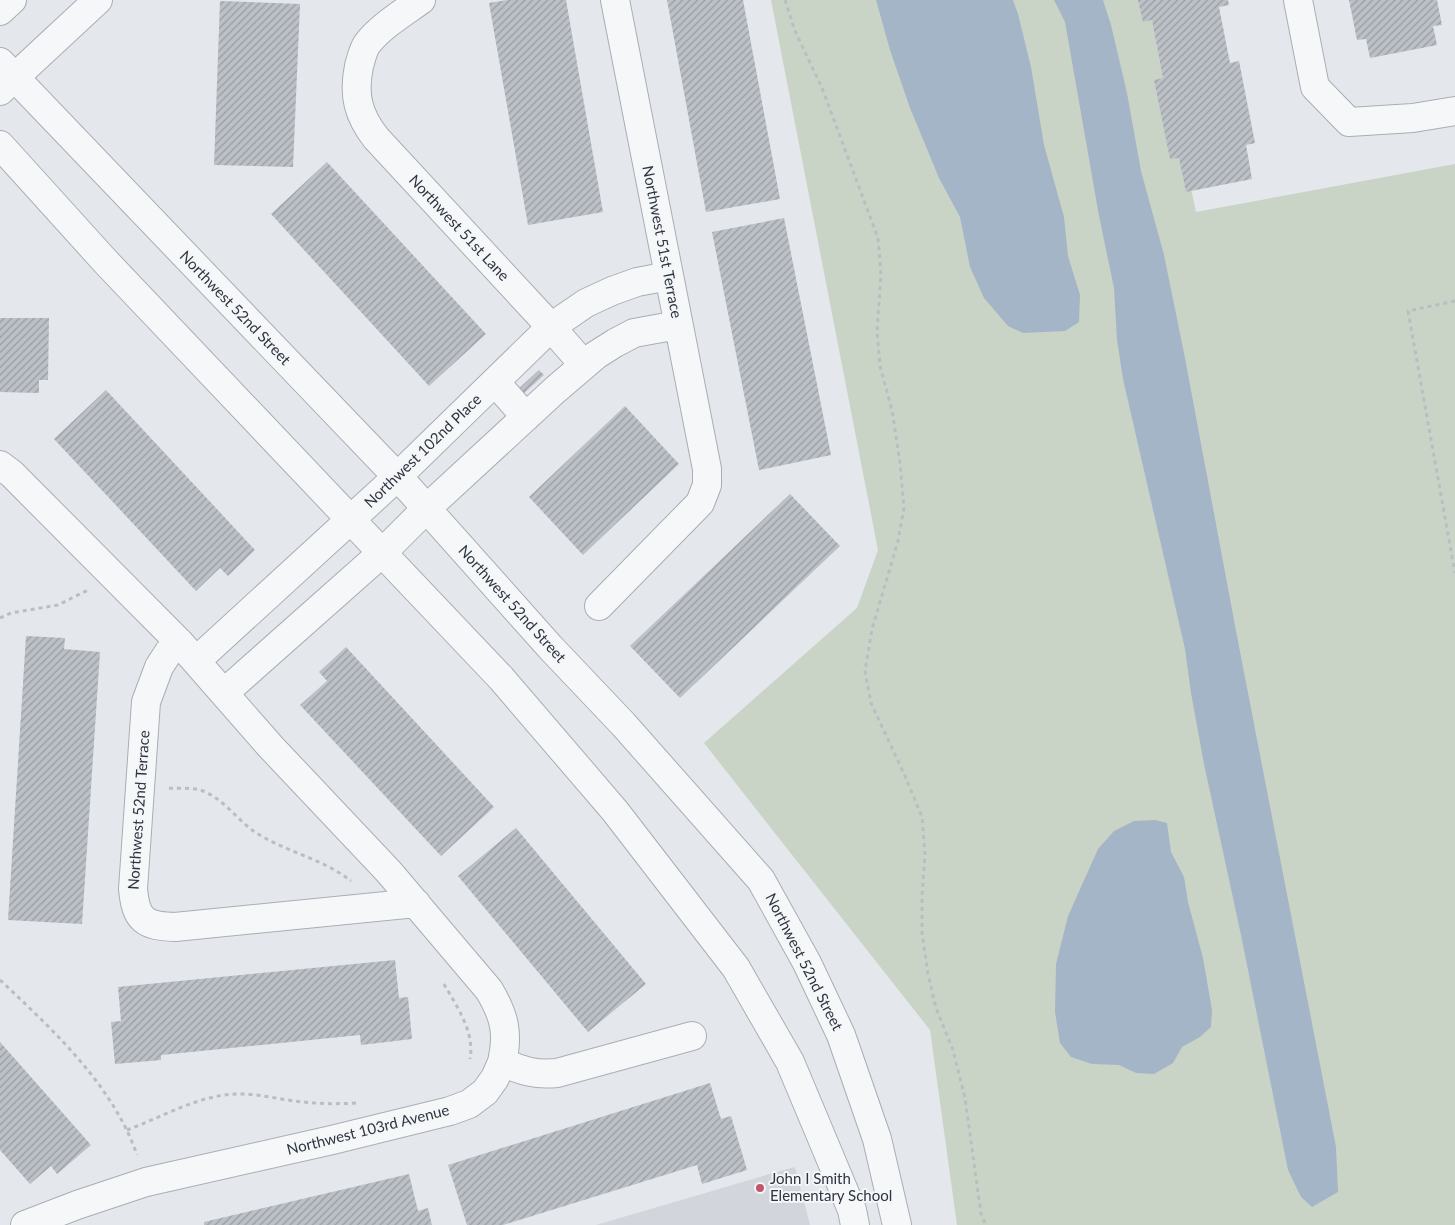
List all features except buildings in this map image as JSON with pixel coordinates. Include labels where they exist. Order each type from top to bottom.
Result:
[{"type":"street","points":[[0,11],[12,0]]},
{"type":"street","points":[[5,77],[98,0]]},
{"type":"street","name":"Northwest 51st Lane","points":[[421,0],[379,32],[366,46],[360,61],[356,81],[356,99],[365,124],[584,365]]},
{"type":"street","name":"Northwest 51st Terrace","points":[[599,606],[700,503],[707,484],[707,469],[615,0]]},
{"type":"street","points":[[1298,0],[1315,87],[1349,122],[1413,118],[1455,111]]},
{"type":"street","name":"Northwest 52nd Street","points":[[5,77],[397,477],[624,725],[762,880],[808,963],[840,1035],[877,1139],[897,1225]]},
{"type":"street","points":[[0,146],[105,261],[501,678],[602,796],[736,968],[790,1062],[852,1210],[855,1225]]},
{"type":"street","name":"Northwest 102nd Place","points":[[188,651],[352,520],[551,327],[586,303],[612,291],[637,282],[670,276]]},
{"type":"street","points":[[224,693],[383,552],[426,508],[584,365],[615,342],[634,333],[678,324]]},
{"type":"street","points":[[494,382],[526,417]]},
{"type":"street","points":[[0,465],[12,474],[188,651],[270,746],[416,903],[489,990],[500,1008],[505,1041],[502,1062],[525,1072],[557,1073],[692,1036]]},
{"type":"street","name":"Northwest 52nd Terrace","points":[[188,651],[168,653],[159,667],[146,702],[133,889],[135,908],[142,918],[157,926],[175,926],[416,903]]},
{"type":"street","name":"Northwest 103rd Avenue","points":[[25,1225],[146,1182],[450,1111],[470,1104],[485,1092],[495,1078],[502,1062]]},
{"type":"path","points":[[784,0],[795,31],[822,88],[878,238],[881,274],[877,331],[880,366],[892,410],[904,508],[898,541],[872,629],[865,671],[871,703],[922,817],[925,854],[922,933],[928,974],[936,1008],[953,1050],[965,1098],[981,1214],[986,1225]]},
{"type":"path","points":[[1455,301],[1408,311],[1455,574]]},
{"type":"path","points":[[0,618],[11,613],[58,605],[93,587],[110,573]]},
{"type":"path","points":[[140,786],[202,790],[215,798],[254,832],[341,873],[359,888],[374,908]]},
{"type":"path","points":[[441,979],[468,1030],[472,1047],[469,1063]]},
{"type":"path","points":[[0,980],[90,1072],[108,1097],[127,1130],[146,1182]]},
{"type":"path","points":[[127,1130],[184,1104],[235,1094],[313,1103],[332,1104],[364,1101]]},
{"type":"shaded area","name":"John I Smith Elementary School","points":[[795,1167],[810,1225],[596,1225],[780,1171]]},
{"type":"green space","points":[[771,0],[1151,0],[1196,212],[1455,164],[1455,1225],[957,1225],[930,1030],[704,743],[857,608],[878,550]]},
{"type":"water","points":[[876,0],[1013,0],[1031,67],[1044,145],[1064,217],[1068,256],[1080,295],[1079,322],[1065,331],[1023,333],[1008,326],[984,298],[970,267],[960,217],[939,178],[910,108],[890,50]]},
{"type":"water","points":[[1054,0],[1103,0],[1127,93],[1141,171],[1164,255],[1336,1147],[1338,1192],[1312,1207],[1301,1197],[1288,1170],[1241,935],[1204,764],[1185,649],[1123,379],[1117,340],[1114,288],[1099,216],[1065,22]]},
{"type":"water","points":[[1155,820],[1167,823],[1171,852],[1184,877],[1188,902],[1203,958],[1212,1010],[1211,1027],[1200,1037],[1182,1047],[1173,1063],[1154,1074],[1136,1073],[1119,1065],[1092,1064],[1071,1057],[1060,1043],[1055,1012],[1056,964],[1068,916],[1098,849],[1114,831],[1134,821]]},
{"type":"place","name":"John I Smith Elementary School","points":[[760,1188]]}]
